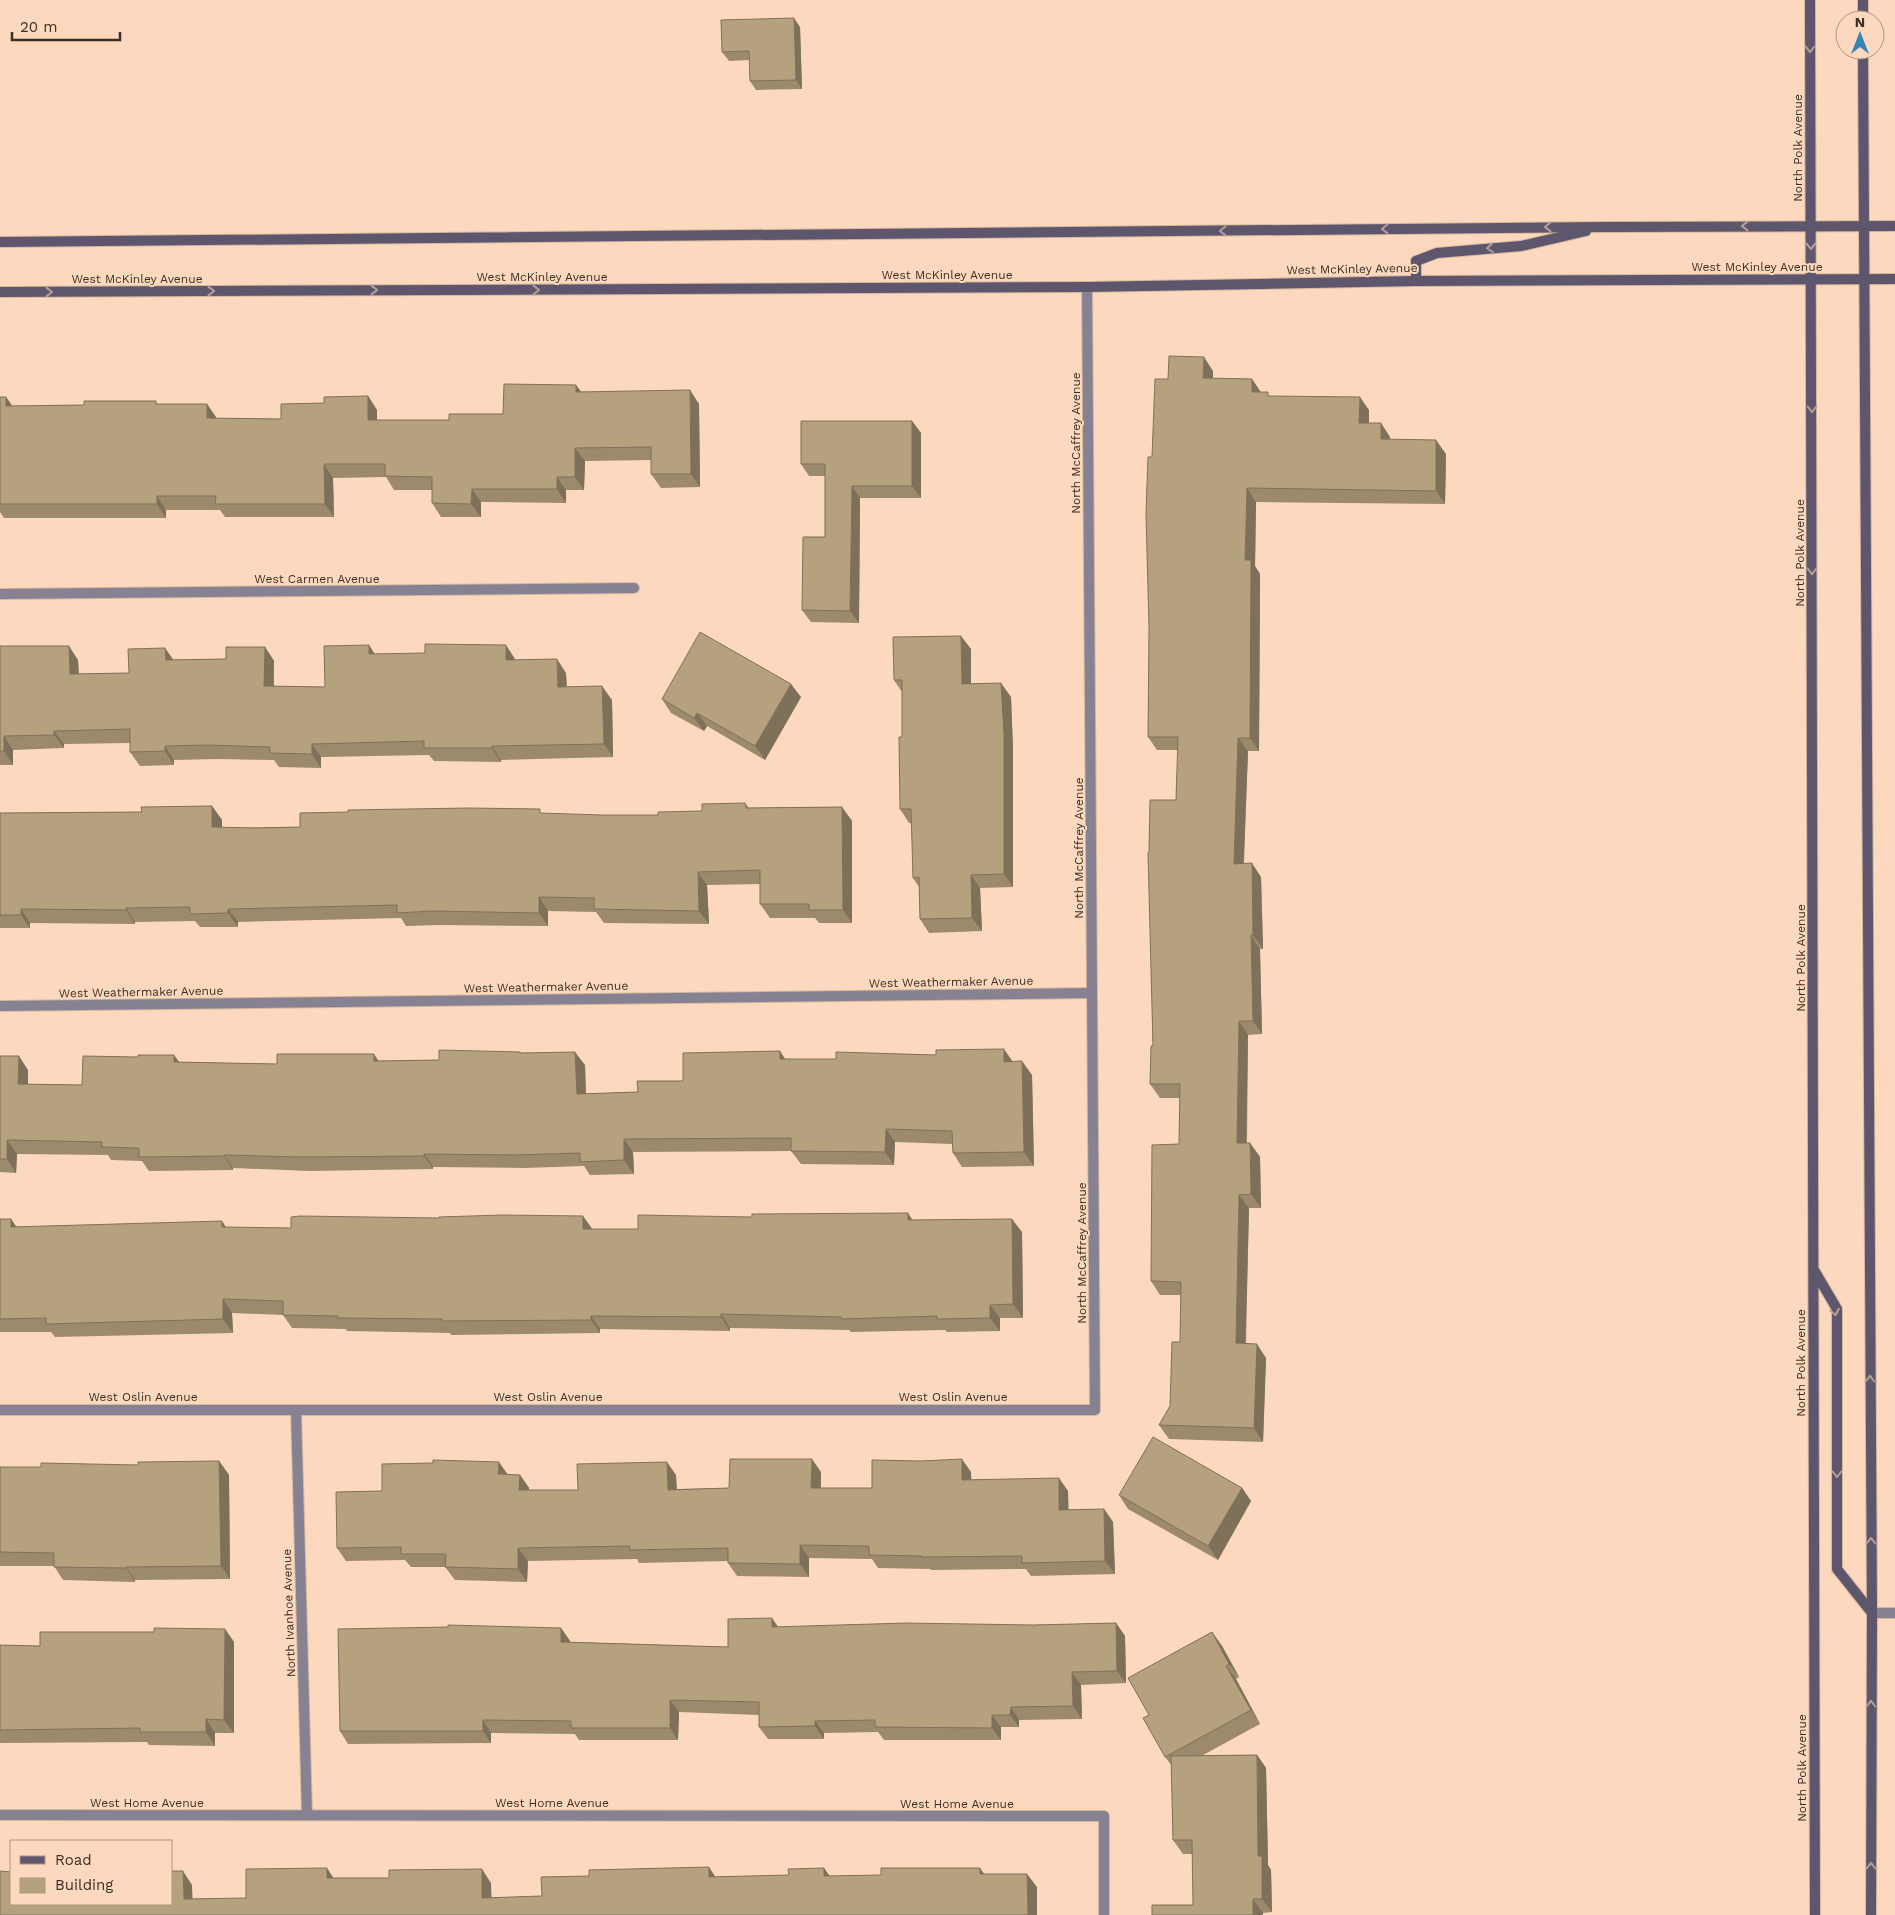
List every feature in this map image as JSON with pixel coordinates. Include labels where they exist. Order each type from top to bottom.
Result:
[{"type":"main road","name":"North Polk Avenue","points":[[1810,0],[1815,1915]]},
{"type":"main road","points":[[1863,60],[1872,1613],[1871,1915]]},
{"type":"main road","points":[[1416,281],[1416,261],[1437,253],[1521,246],[1606,226]]},
{"type":"main road","points":[[0,242],[1606,226],[1895,226]]},
{"type":"main road","name":"West McKinley Avenue","points":[[0,292],[1895,279]]},
{"type":"main road","points":[[1814,1269],[1837,1310],[1837,1569],[1872,1613]]},
{"type":"street","name":"North McCaffrey Avenue","points":[[1087,286],[1095,1410]]},
{"type":"street","name":"West Carmen Avenue","points":[[0,594],[634,588]]},
{"type":"street","name":"West Weathermaker Avenue","points":[[0,1006],[1092,993]]},
{"type":"street","name":"West Oslin Avenue","points":[[0,1410],[1095,1410]]},
{"type":"street","name":"North Ivanhoe Avenue","points":[[296,1410],[307,1815]]},
{"type":"street","points":[[1872,1613],[1895,1613]]},
{"type":"street","name":"West Home Avenue","points":[[0,1815],[1104,1816],[1104,1915]]},
{"type":"building","points":[[794,18],[796,80],[750,81],[749,51],[722,52],[721,20]]},
{"type":"building","points":[[1169,356],[1204,357],[1203,378],[1252,379],[1252,392],[1268,392],[1268,396],[1360,397],[1359,423],[1381,423],[1381,439],[1436,440],[1436,491],[1247,488],[1245,560],[1251,560],[1250,738],[1238,738],[1234,864],[1252,863],[1253,1021],[1239,1021],[1237,1143],[1250,1143],[1251,1194],[1239,1195],[1236,1343],[1257,1344],[1254,1428],[1159,1425],[1170,1406],[1172,1342],[1180,1342],[1181,1282],[1151,1281],[1152,1145],[1179,1144],[1180,1084],[1150,1084],[1151,1046],[1153,1046],[1148,853],[1150,800],[1176,800],[1178,737],[1148,737],[1149,628],[1146,513],[1148,457],[1152,457],[1155,379],[1168,379]]},
{"type":"building","points":[[504,384],[576,385],[576,392],[690,390],[691,474],[651,474],[651,447],[575,448],[575,477],[557,477],[557,489],[472,489],[471,504],[432,503],[432,477],[385,476],[385,464],[324,464],[325,504],[215,504],[216,496],[157,496],[157,504],[0,504],[0,397],[6,397],[6,406],[84,405],[84,401],[156,401],[156,404],[207,404],[207,418],[281,419],[281,404],[324,403],[324,397],[368,396],[368,420],[449,420],[449,414],[503,414]]},
{"type":"building","points":[[801,421],[912,421],[912,486],[852,486],[850,611],[802,610],[803,537],[825,537],[825,464],[801,464]]},
{"type":"building","points":[[700,632],[791,684],[755,746],[697,713],[694,718],[662,699]]},
{"type":"building","points":[[961,636],[962,684],[1001,683],[1004,735],[1004,874],[971,875],[972,918],[920,919],[919,877],[913,878],[911,809],[900,809],[899,737],[902,737],[902,680],[894,680],[893,637]]},
{"type":"building","points":[[425,644],[506,645],[506,660],[557,659],[558,687],[602,686],[604,744],[492,746],[492,748],[424,748],[424,741],[312,744],[312,754],[270,753],[270,747],[208,745],[165,746],[165,751],[130,752],[130,729],[54,731],[54,735],[4,736],[4,751],[0,751],[0,646],[69,646],[70,674],[129,673],[128,649],[165,648],[166,660],[226,659],[226,647],[265,647],[264,686],[325,687],[324,646],[369,645],[369,654],[425,653]]},
{"type":"building","points":[[745,803],[746,808],[842,807],[843,910],[809,910],[809,904],[760,904],[760,870],[698,872],[699,911],[594,909],[594,898],[539,897],[539,913],[432,911],[397,913],[397,905],[228,909],[228,913],[190,914],[190,907],[126,908],[126,910],[21,909],[21,915],[0,915],[0,813],[142,812],[141,807],[212,806],[212,827],[254,828],[300,827],[300,813],[348,812],[348,810],[540,809],[540,813],[658,815],[658,812],[702,811],[702,804]]},
{"type":"building","points":[[1004,1049],[1004,1062],[1022,1061],[1024,1152],[953,1153],[952,1131],[886,1129],[885,1152],[791,1151],[791,1138],[624,1139],[624,1160],[580,1162],[580,1153],[515,1155],[424,1154],[424,1156],[301,1157],[224,1155],[139,1157],[139,1148],[102,1147],[102,1142],[7,1140],[7,1159],[0,1159],[0,1056],[19,1056],[18,1084],[82,1085],[83,1056],[138,1057],[138,1055],[174,1055],[174,1062],[277,1064],[277,1054],[374,1054],[374,1061],[439,1060],[439,1050],[520,1053],[575,1052],[577,1094],[638,1092],[637,1081],[683,1081],[683,1053],[780,1051],[780,1059],[836,1059],[836,1052],[936,1055],[936,1050]]},
{"type":"building","points":[[908,1213],[908,1220],[1012,1219],[1013,1304],[990,1305],[990,1318],[937,1319],[937,1316],[841,1319],[841,1317],[721,1314],[721,1317],[591,1316],[591,1320],[442,1321],[442,1319],[338,1318],[338,1316],[283,1315],[283,1301],[223,1299],[223,1319],[46,1324],[46,1318],[0,1319],[0,1219],[11,1219],[11,1227],[222,1221],[222,1227],[291,1228],[291,1217],[300,1216],[439,1218],[502,1215],[583,1216],[583,1229],[638,1229],[638,1215],[752,1217],[752,1214]]},
{"type":"building","points":[[1153,1437],[1242,1488],[1208,1546],[1119,1495]]},
{"type":"building","points":[[730,1459],[812,1459],[811,1488],[872,1488],[872,1460],[921,1461],[962,1459],[962,1480],[1059,1478],[1059,1510],[1104,1509],[1105,1561],[1022,1563],[1022,1556],[922,1557],[869,1555],[869,1546],[800,1545],[800,1564],[728,1563],[728,1548],[630,1550],[630,1546],[518,1548],[518,1569],[445,1567],[446,1554],[401,1554],[401,1547],[337,1548],[336,1492],[382,1491],[382,1464],[433,1463],[433,1460],[499,1462],[498,1474],[520,1475],[519,1490],[578,1490],[577,1464],[667,1462],[668,1490],[729,1488]]},
{"type":"building","points":[[219,1461],[221,1566],[54,1567],[54,1553],[0,1552],[0,1467],[41,1467],[41,1463],[138,1465],[138,1462]]},
{"type":"building","points":[[772,1618],[772,1627],[906,1623],[1033,1625],[1116,1623],[1117,1671],[1072,1672],[1073,1706],[1011,1707],[1010,1715],[992,1715],[992,1728],[875,1727],[875,1720],[815,1721],[815,1726],[759,1727],[759,1702],[670,1700],[670,1728],[571,1728],[571,1721],[483,1720],[483,1731],[340,1731],[338,1629],[448,1627],[448,1625],[561,1628],[561,1642],[728,1647],[728,1619]]},
{"type":"building","points":[[154,1628],[225,1629],[224,1720],[206,1719],[206,1732],[140,1732],[140,1728],[0,1730],[0,1645],[40,1646],[40,1632],[154,1632]]},
{"type":"building","points":[[1212,1632],[1229,1664],[1226,1666],[1251,1710],[1165,1757],[1143,1718],[1149,1715],[1128,1678]]},
{"type":"building","points":[[1257,1755],[1258,1856],[1262,1856],[1262,1899],[1253,1899],[1253,1915],[1152,1915],[1152,1905],[1193,1905],[1192,1840],[1173,1840],[1171,1756]]},
{"type":"building","points":[[709,1867],[709,1877],[789,1875],[788,1869],[824,1868],[824,1876],[881,1875],[881,1868],[980,1868],[980,1874],[1027,1874],[1028,1915],[0,1915],[0,1871],[10,1872],[10,1905],[172,1905],[172,1871],[183,1871],[184,1899],[246,1898],[246,1869],[327,1868],[327,1878],[389,1878],[389,1870],[482,1869],[482,1898],[542,1896],[541,1877],[589,1876],[589,1870]]}]
